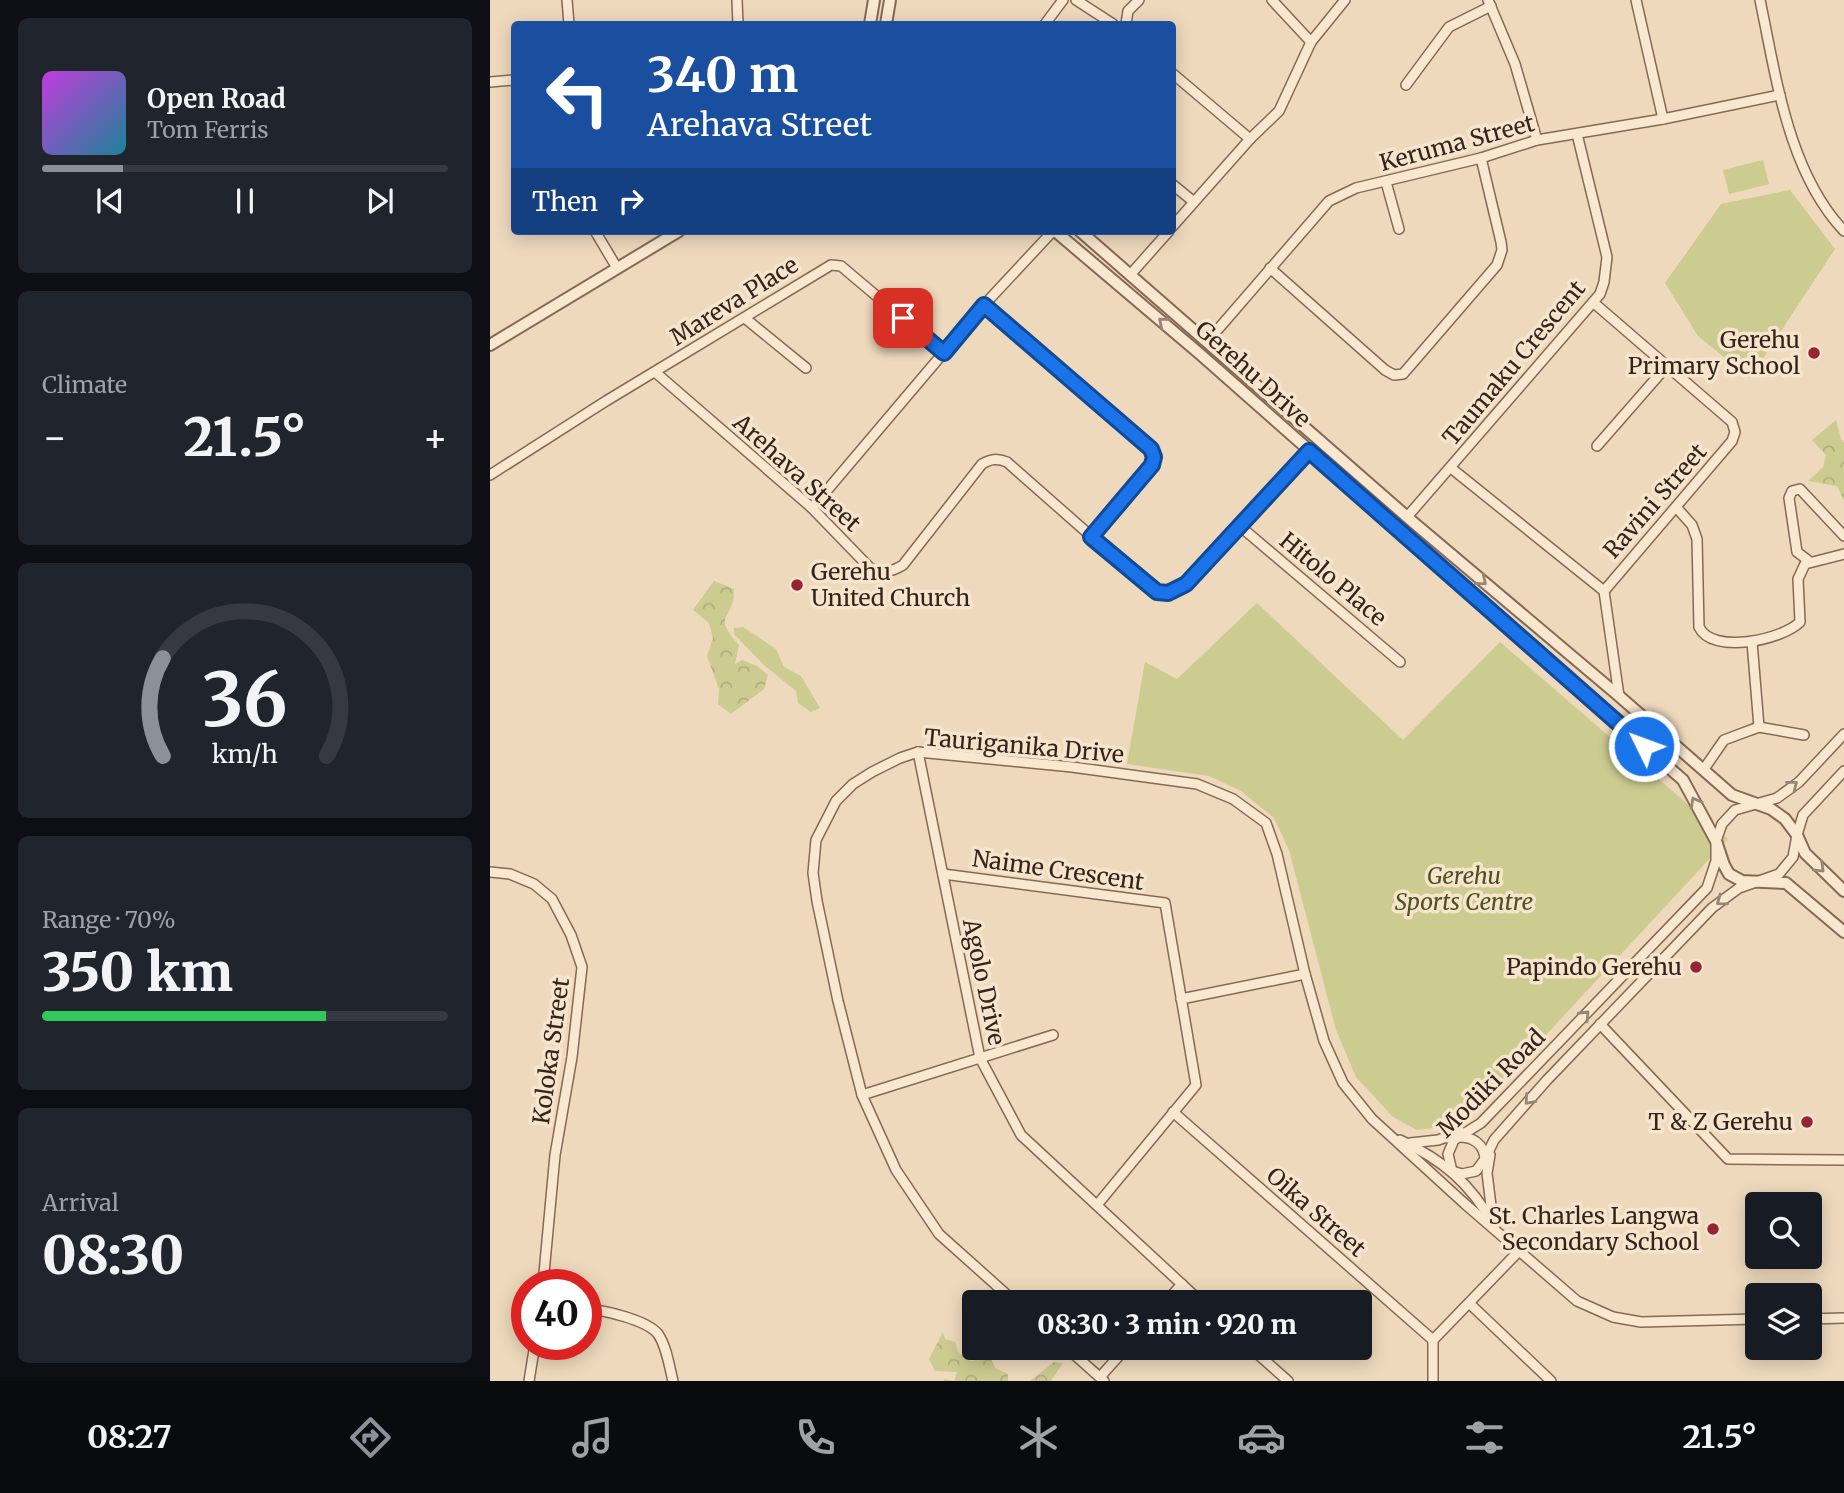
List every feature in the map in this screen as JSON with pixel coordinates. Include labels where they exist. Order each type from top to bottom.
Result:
[{"type":"street","points":[[567,0],[569,21]]},
{"type":"street","points":[[737,0],[738,21]]},
{"type":"street","points":[[870,21],[874,0]]},
{"type":"street","points":[[886,21],[890,0]]},
{"type":"street","points":[[1047,21],[1063,0]]},
{"type":"street","points":[[1076,0],[1108,21]]},
{"type":"street","points":[[1126,21],[1128,11],[1139,0]]},
{"type":"street","points":[[1272,0],[1311,41]]},
{"type":"street","points":[[1176,222],[1279,111],[1311,41],[1345,0]]},
{"type":"street","points":[[1636,0],[1663,119]]},
{"type":"street","points":[[1760,0],[1780,94],[1805,174],[1844,231]]},
{"type":"street","points":[[1406,85],[1449,27],[1490,3],[1515,64],[1537,140]]},
{"type":"street","points":[[1176,76],[1251,139]]},
{"type":"street","points":[[490,82],[511,80]]},
{"type":"street","name":"Keruma Street","points":[[1207,342],[1329,201],[1356,188],[1482,158],[1537,140],[1663,119],[1780,94]]},
{"type":"street","name":"Taumaku Crescent","points":[[1407,517],[1600,294],[1607,257],[1577,134]]},
{"type":"street","points":[[1270,268],[1385,370],[1394,375],[1403,374],[1501,258],[1501,242],[1482,158]]},
{"type":"street","points":[[1386,182],[1399,229]]},
{"type":"street","points":[[1176,187],[1194,202]]},
{"type":"street","points":[[598,235],[617,268]]},
{"type":"street","points":[[490,345],[672,235]]},
{"type":"street","points":[[812,508],[984,305],[1050,235]]},
{"type":"street","name":"Gerehu Drive","points":[[1059,235],[1200,354],[1683,780],[1716,841],[1729,874],[1742,881],[1786,883],[1844,932]]},
{"type":"street","name":"Gerehu Drive","points":[[1085,235],[1407,517],[1732,795],[1771,809],[1785,819],[1797,835],[1805,853],[1844,891]]},
{"type":"street","points":[[1130,275],[1165,235]]},
{"type":"street","name":"Mareva Place","points":[[490,475],[826,267],[841,266],[944,353]]},
{"type":"street","name":"Ravini Street","points":[[1451,468],[1604,591],[1732,441],[1735,432],[1732,422],[1594,303]]},
{"type":"street","points":[[984,305],[1153,452],[1152,465],[1091,537]]},
{"type":"street","points":[[746,318],[806,368]]},
{"type":"street","points":[[1597,446],[1666,367]]},
{"type":"street","name":"Arehava Street","points":[[655,372],[812,508],[871,569],[887,572],[903,565],[982,464],[1001,459],[1143,582],[1163,593],[1178,590],[1241,527],[1309,451]]},
{"type":"street","points":[[1809,561],[1797,552],[1789,498],[1792,491],[1800,489],[1844,536]]},
{"type":"street","points":[[1676,507],[1692,525],[1697,539],[1699,627],[1701,633],[1711,640],[1752,642],[1785,633],[1800,622],[1798,579],[1805,564],[1844,555]]},
{"type":"street","name":"Hitolo Place","points":[[1241,527],[1400,662]]},
{"type":"street","points":[[1604,591],[1619,696]]},
{"type":"street","points":[[1752,642],[1759,727]]},
{"type":"street","points":[[1704,769],[1724,740],[1759,727],[1804,735]]},
{"type":"street","name":"Modiki Road","points":[[1844,734],[1799,782],[1777,798],[1735,810],[1722,824],[1716,841],[1716,861],[1707,888],[1481,1123],[1454,1140],[1448,1154],[1452,1171],[1462,1174],[1476,1171],[1494,1140],[1600,1024],[1712,908],[1739,888],[1779,874],[1793,857],[1803,815],[1844,771]]},
{"type":"street","name":"Agolo Drive","points":[[918,752],[979,1058],[1021,1135],[1189,1290]]},
{"type":"street","name":"Tauriganika Drive","points":[[1002,1290],[939,1234],[896,1170],[862,1095],[838,1001],[817,901],[813,873],[816,840],[836,801],[853,784],[900,758],[918,752],[1072,767],[1197,784],[1233,799],[1266,824],[1278,854],[1305,974],[1324,1041],[1343,1083],[1373,1119],[1577,1301],[1613,1317],[1641,1322],[1745,1319]]},
{"type":"street","name":"Koloka Street","points":[[490,872],[510,874],[534,884],[552,899],[571,935],[582,967],[572,1057],[555,1154],[544,1269]]},
{"type":"street","name":"Naime Crescent","points":[[943,874],[1165,903],[1196,1085],[1097,1205]]},
{"type":"street","points":[[1181,999],[1305,974]]},
{"type":"street","points":[[1600,1024],[1728,1159],[1844,1160]]},
{"type":"street","points":[[862,1095],[1053,1035]]},
{"type":"street","name":"Oika Street","points":[[1174,1112],[1433,1340]]},
{"type":"street","points":[[1392,1136],[1410,1143],[1438,1140],[1468,1130]]},
{"type":"street","name":"Tauriganika Drive","points":[[1392,1136],[1423,1151],[1452,1171],[1479,1198],[1496,1229]]},
{"type":"street","points":[[1459,1137],[1469,1137],[1477,1142],[1484,1151],[1485,1159]]},
{"type":"street","points":[[1494,1140],[1487,1173],[1491,1212],[1496,1229]]},
{"type":"street","points":[[1433,1381],[1433,1340],[1519,1251]]},
{"type":"street","points":[[1177,1290],[1182,1284]]},
{"type":"street","points":[[1469,1303],[1550,1381]]},
{"type":"street","points":[[602,1313],[634,1320],[656,1331],[664,1345],[673,1381]]},
{"type":"street","points":[[1822,1319],[1844,1318]]},
{"type":"street","points":[[529,1381],[532,1360]]},
{"type":"street","points":[[1081,1360],[1102,1379],[1116,1360]]},
{"type":"street","points":[[1264,1360],[1288,1381]]},
{"type":"green space","points":[[1763,160],[1769,184],[1729,194],[1723,170]]},
{"type":"green space","points":[[1790,190],[1835,249],[1750,378],[1698,336],[1665,283],[1721,204]]},
{"type":"green space","points":[[1836,420],[1844,443],[1844,501],[1837,486],[1808,481],[1823,467],[1826,455],[1812,440]]},
{"type":"green space","points":[[714,581],[734,589],[725,622],[739,645],[735,664],[742,660],[757,666],[768,675],[764,689],[731,714],[718,704],[719,689],[707,656],[713,638],[709,623],[693,610]]},
{"type":"green space","name":"Gerehu Sports Centre","points":[[1257,603],[1403,740],[1500,642],[1728,839],[1479,1107],[1443,1127],[1417,1130],[1393,1117],[1356,1077],[1336,1030],[1289,850],[1274,818],[1241,791],[1209,776],[1127,764],[1145,662],[1177,679]]},
{"type":"green space","points":[[743,627],[776,649],[784,667],[801,676],[820,708],[811,712],[798,703],[796,691],[765,666],[734,634],[734,628]]},
{"type":"green space","points":[[943,1332],[945,1339],[955,1342],[962,1360],[991,1360],[995,1368],[1008,1374],[1008,1381],[954,1381],[957,1372],[935,1371],[929,1359]]},
{"type":"green space","points":[[1054,1362],[1063,1363],[1051,1381],[1030,1381]]},
{"type":"place","name":"Gerehu Primary School","points":[[1814,353]]},
{"type":"place","name":"Gerehu United Church","points":[[797,585]]},
{"type":"place","name":"Papindo Gerehu","points":[[1696,967]]},
{"type":"place","name":"T & Z Gerehu","points":[[1807,1122]]},
{"type":"place","name":"St. Charles Langwa Secondary School","points":[[1713,1229]]},
{"type":"route","points":[[903,318],[944,353],[984,305],[1151,449],[1154,457],[1152,465],[1091,537],[1157,592],[1168,593],[1186,584],[1309,451],[1644,746]]}]
